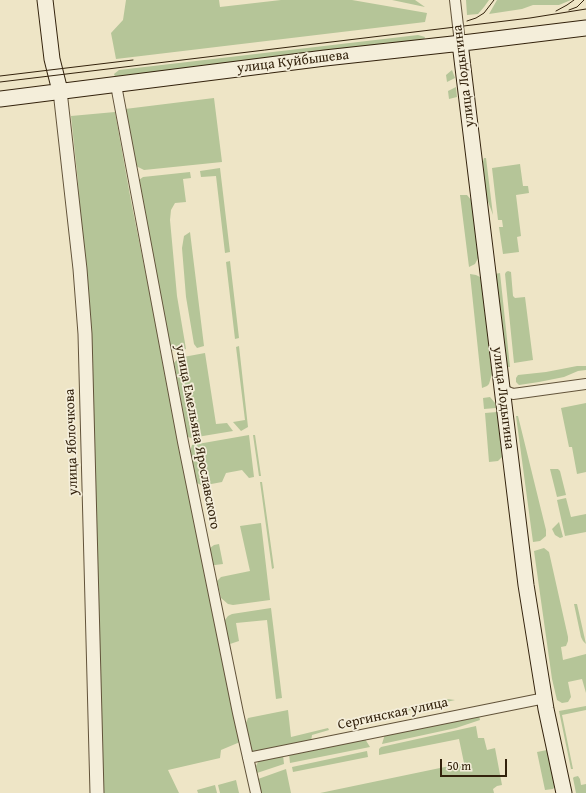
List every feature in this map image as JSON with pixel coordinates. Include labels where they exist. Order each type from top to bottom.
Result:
[{"type":"main road","points":[[45,0],[52,59],[60,91]]},
{"type":"main road","name":"улица Куйбышева","points":[[0,99],[325,58],[586,28]]},
{"type":"main road","name":"улица Лодыгина","points":[[460,43],[526,585],[545,698],[564,793]]},
{"type":"street","name":"улица Лодыгина","points":[[455,0],[460,43]]},
{"type":"street","name":"улица Емельяна Ярославского","points":[[116,85],[183,442],[256,793]]},
{"type":"street","name":"улица Яблочкова","points":[[60,91],[79,261],[85,334],[97,793]]},
{"type":"street","points":[[501,389],[513,394],[586,384]]},
{"type":"street","name":"Сергинская улица","points":[[248,758],[545,698]]},
{"type":"green space","points":[[126,0],[219,0],[220,7],[281,0],[352,0],[427,13],[425,22],[116,59],[111,33],[123,20]]},
{"type":"green space","points":[[392,0],[415,0],[425,7]]},
{"type":"green space","points":[[466,0],[489,0],[478,14],[467,15]]},
{"type":"green space","points":[[497,0],[571,0],[559,5],[533,5],[522,9],[489,14]]},
{"type":"green space","points":[[418,35],[425,37],[423,43],[116,79],[114,74],[119,70]]},
{"type":"green space","points":[[452,70],[455,78],[447,82],[446,75]]},
{"type":"green space","points":[[456,87],[457,97],[449,99],[448,91]]},
{"type":"green space","points":[[214,98],[222,162],[144,170],[136,166],[125,109]]},
{"type":"green space","points":[[115,112],[131,201],[240,742],[221,750],[220,758],[168,770],[179,793],[102,793],[78,182],[71,116]]},
{"type":"green space","points":[[484,158],[486,158],[493,215],[486,196],[483,162]]},
{"type":"green space","points":[[520,164],[523,186],[528,186],[529,193],[516,195],[521,236],[517,237],[519,252],[503,254],[499,227],[503,227],[502,220],[498,220],[492,168]]},
{"type":"green space","points":[[220,168],[230,252],[225,253],[216,176],[201,177],[200,171]]},
{"type":"green space","points":[[190,172],[191,178],[183,179],[186,202],[175,203],[171,210],[170,220],[177,296],[186,349],[173,351],[170,347],[139,180],[143,177]]},
{"type":"green space","points":[[460,195],[467,195],[472,201],[478,258],[475,264],[469,267]]},
{"type":"green space","points":[[190,232],[204,346],[197,348],[194,344],[186,297],[182,248],[184,236]]},
{"type":"green space","points":[[230,261],[239,338],[235,339],[226,262]]},
{"type":"green space","points":[[508,271],[511,272],[513,296],[515,298],[525,297],[533,360],[514,363],[505,274]]},
{"type":"green space","points":[[500,273],[510,367],[505,367],[495,274]]},
{"type":"green space","points":[[470,274],[480,277],[481,281],[492,374],[489,384],[482,388]]},
{"type":"green space","points":[[239,346],[248,427],[241,431],[233,422],[245,420],[236,347]]},
{"type":"green space","points":[[205,353],[216,424],[227,423],[233,431],[191,438],[188,437],[187,434],[174,363],[178,358]]},
{"type":"green space","points":[[577,366],[586,366],[586,370],[578,371],[564,377],[539,382],[519,385],[516,382],[518,375],[546,372]]},
{"type":"green space","points":[[490,397],[495,403],[496,408],[484,409],[483,398]]},
{"type":"green space","points":[[586,403],[586,472],[577,474],[572,447],[569,447],[561,408]]},
{"type":"green space","points":[[497,412],[502,457],[498,461],[489,462],[485,413]]},
{"type":"green space","points":[[516,416],[518,416],[546,530],[546,536],[540,541],[533,542]]},
{"type":"green space","points":[[249,435],[254,477],[249,478],[242,470],[226,473],[222,482],[206,485],[197,483],[190,452],[192,445]]},
{"type":"green space","points":[[253,435],[255,435],[261,476],[259,476]]},
{"type":"green space","points":[[550,469],[558,469],[560,471],[566,495],[557,497]]},
{"type":"green space","points":[[260,482],[262,482],[274,568],[272,569]]},
{"type":"green space","points":[[566,498],[571,517],[586,514],[586,532],[565,536],[557,500]]},
{"type":"green space","points":[[559,522],[563,537],[560,538],[555,535],[552,529]]},
{"type":"green space","points":[[261,523],[270,600],[233,605],[228,604],[221,598],[217,581],[221,577],[250,571],[240,526]]},
{"type":"green space","points":[[219,544],[223,564],[213,565],[210,548]]},
{"type":"green space","points":[[544,548],[549,552],[568,637],[566,646],[561,647],[563,660],[586,654],[586,693],[582,679],[568,682],[571,697],[568,702],[562,703],[557,700],[552,679],[534,551]]},
{"type":"green space","points":[[574,604],[577,604],[586,644],[581,637]]},
{"type":"green space","points":[[271,608],[282,698],[276,699],[267,620],[236,623],[239,641],[230,644],[225,626],[225,620],[232,614]]},
{"type":"green space","points":[[447,699],[455,700],[390,715],[389,713]]},
{"type":"green space","points":[[586,706],[586,710],[562,715],[573,769],[571,769],[559,711]]},
{"type":"green space","points":[[288,710],[291,737],[328,728],[329,730],[312,735],[311,742],[253,752],[251,749],[246,723],[248,718]]},
{"type":"green space","points":[[479,716],[480,720],[456,728],[382,744],[385,734]]},
{"type":"green space","points":[[476,726],[478,738],[484,738],[487,750],[495,748],[502,785],[493,789],[494,793],[320,793],[464,763],[459,739],[379,755],[379,749],[381,747]]},
{"type":"green space","points":[[365,739],[370,747],[290,763],[289,754]]},
{"type":"green space","points":[[547,750],[555,786],[553,789],[545,790],[537,752]]},
{"type":"green space","points":[[367,751],[368,757],[293,772],[292,767]]},
{"type":"green space","points":[[283,755],[284,764],[257,773],[256,766],[261,759]]},
{"type":"green space","points":[[286,769],[291,793],[261,793],[258,779]]},
{"type":"green space","points":[[578,776],[581,785],[586,784],[586,793],[576,793],[573,778]]},
{"type":"green space","points":[[236,780],[239,793],[220,793],[218,785]]},
{"type":"green space","points":[[215,785],[217,793],[198,793],[197,790]]},
{"type":"tram line","points":[[467,21],[484,13],[494,0]]},
{"type":"tram line","points":[[556,11],[574,0]]},
{"type":"tram line","points":[[569,10],[577,7],[584,0]]},
{"type":"tram line","points":[[0,82],[530,18],[586,9]]},
{"type":"tram line","points":[[0,76],[133,60]]}]
